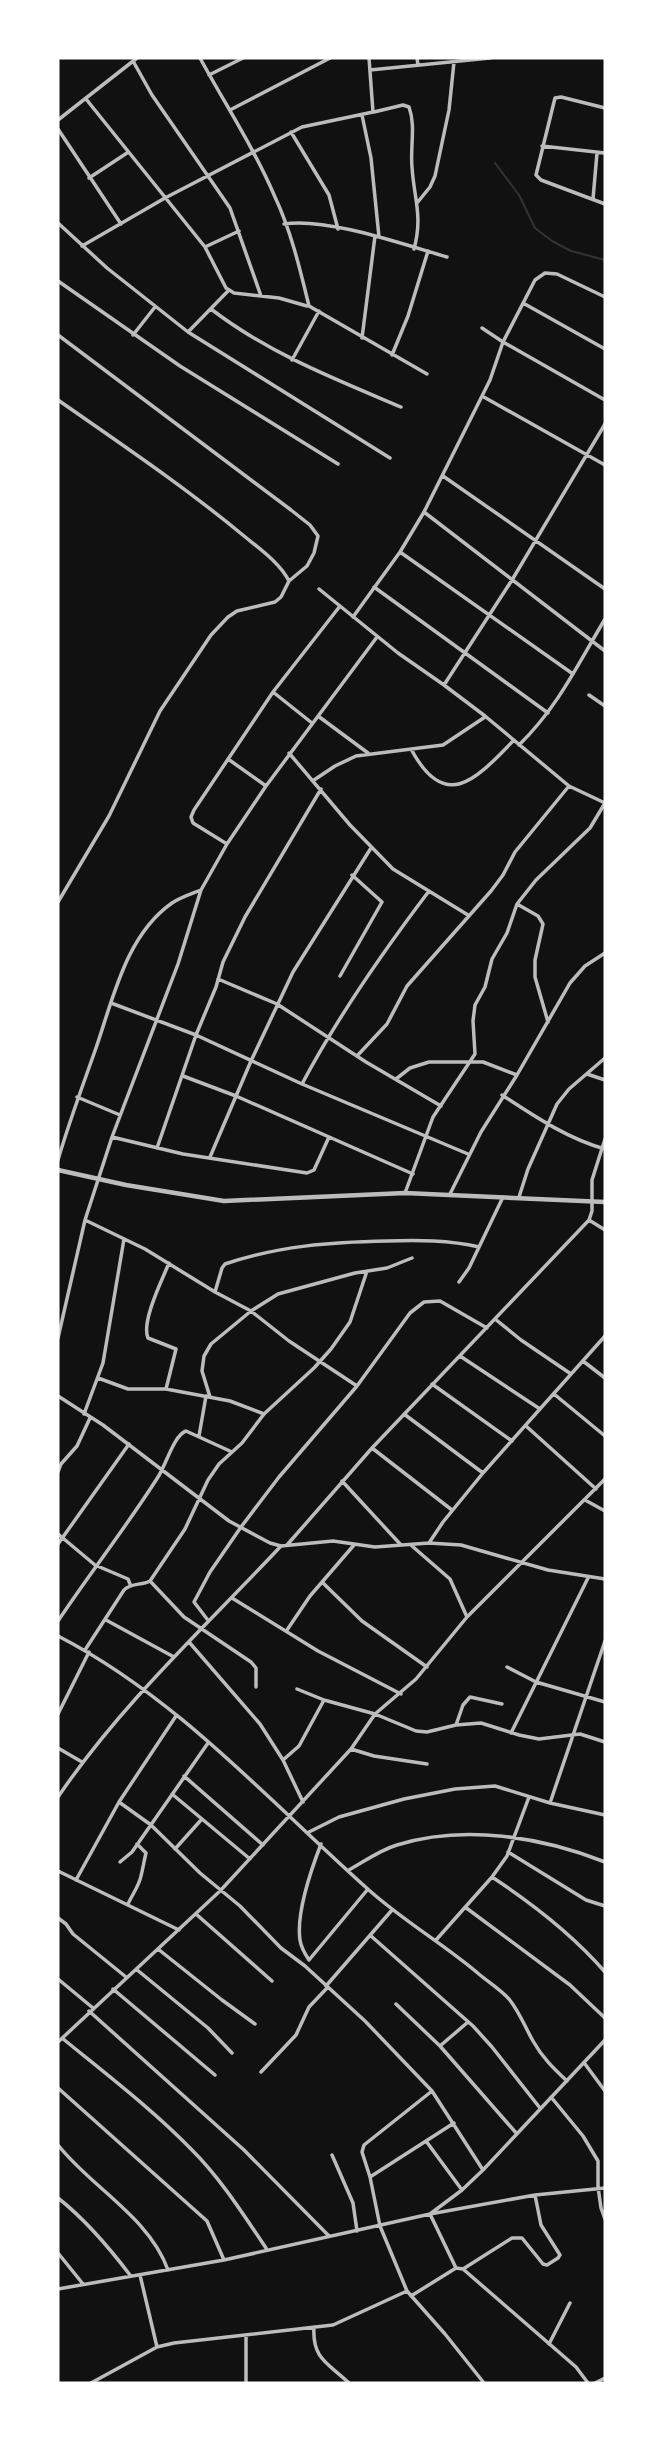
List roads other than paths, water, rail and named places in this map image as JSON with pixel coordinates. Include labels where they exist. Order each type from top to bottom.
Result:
[{"type":"street","points":[[200,58],[254,153],[276,199],[296,256],[309,306]]},
{"type":"street","points":[[209,75],[243,58]]},
{"type":"street","points":[[230,110],[330,58]]},
{"type":"street","points":[[369,58],[373,112]]},
{"type":"street","points":[[417,58],[418,65]]},
{"type":"street","points":[[370,70],[490,58]]},
{"type":"street","points":[[59,117],[135,59],[152,95],[226,201],[261,296]]},
{"type":"street","points":[[417,203],[427,192],[435,176],[449,110],[451,61]]},
{"type":"street","points":[[605,108],[557,96],[536,175],[605,204]]},
{"type":"street","points":[[86,99],[205,247],[229,290]]},
{"type":"street","points":[[82,246],[164,198],[291,132],[326,121],[404,105],[408,107],[413,145],[412,167],[419,227],[414,249]]},
{"type":"street","points":[[362,114],[371,158],[377,237],[362,338]]},
{"type":"street","points":[[58,129],[121,224]]},
{"type":"street","points":[[291,132],[329,195],[338,229]]},
{"type":"street","points":[[542,146],[605,153]]},
{"type":"street","points":[[89,177],[127,153]]},
{"type":"street","points":[[593,200],[597,153]]},
{"type":"street","points":[[285,224],[307,222],[377,237],[447,257]]},
{"type":"street","points":[[58,223],[82,246],[188,332],[390,458]]},
{"type":"street","points":[[205,247],[239,231]]},
{"type":"street","points":[[392,355],[408,316],[428,251]]},
{"type":"street","points":[[353,617],[400,552],[424,512],[496,366],[502,342],[535,279],[545,272],[557,274],[605,298]]},
{"type":"street","points":[[58,281],[133,335],[338,464]]},
{"type":"street","points":[[229,290],[309,306],[426,374]]},
{"type":"street","points":[[188,332],[229,290]]},
{"type":"street","points":[[523,303],[605,349]]},
{"type":"street","points":[[133,335],[155,307]]},
{"type":"street","points":[[211,309],[244,334],[292,360],[401,407]]},
{"type":"street","points":[[292,360],[319,311]]},
{"type":"street","points":[[482,328],[605,400]]},
{"type":"street","points":[[58,335],[291,510],[316,531],[317,540],[312,558],[300,573],[289,581],[281,597],[237,611],[211,635],[160,711],[108,816],[58,902]]},
{"type":"street","points":[[482,396],[605,466]]},
{"type":"street","points":[[58,400],[208,506],[266,554],[285,573],[289,581]]},
{"type":"street","points":[[444,685],[512,580],[605,424]]},
{"type":"street","points":[[443,476],[605,589]]},
{"type":"street","points":[[424,512],[605,650]]},
{"type":"street","points":[[400,552],[573,674]]},
{"type":"street","points":[[374,587],[548,713]]},
{"type":"street","points":[[319,589],[377,637],[485,716],[569,786],[605,803],[590,828],[536,880],[517,904],[507,933],[487,972],[485,987],[475,1005],[472,1021],[476,1048],[471,1062],[440,1106],[405,1193]]},
{"type":"street","points":[[227,844],[199,828],[191,817],[273,692],[340,606]]},
{"type":"street","points":[[519,745],[548,713],[605,620]]},
{"type":"street","points":[[58,1338],[86,1220],[112,1137],[178,964],[201,890],[227,844],[266,786],[377,637]]},
{"type":"street","points":[[273,692],[312,723]]},
{"type":"street","points":[[589,695],[605,706]]},
{"type":"street","points":[[318,716],[368,754]]},
{"type":"street","points":[[314,780],[335,765],[368,754],[443,745],[485,716]]},
{"type":"street","points":[[411,749],[427,774],[437,781],[452,784],[464,782],[480,773],[514,740]]},
{"type":"street","points":[[289,753],[371,848],[393,869],[468,915]]},
{"type":"street","points":[[228,759],[266,786]]},
{"type":"street","points":[[357,1056],[382,1031],[407,986],[497,883],[515,852],[569,786]]},
{"type":"street","points":[[157,1148],[223,962],[245,917],[321,789]]},
{"type":"street","points":[[210,1157],[293,972],[371,848]]},
{"type":"street","points":[[340,976],[382,902],[352,876]]},
{"type":"street","points":[[58,1160],[77,1097],[132,952],[166,907],[201,890]]},
{"type":"street","points":[[302,1084],[367,975],[429,891]]},
{"type":"street","points":[[517,904],[538,916],[543,924],[535,960],[535,977],[548,1022]]},
{"type":"street","points":[[450,1194],[468,1154],[570,983],[585,966],[605,953]]},
{"type":"street","points":[[219,978],[277,1004],[440,1106]]},
{"type":"street","points":[[111,1003],[196,1035],[302,1084],[468,1154]]},
{"type":"street","points":[[519,1197],[528,1169],[563,1096],[605,1058]]},
{"type":"street","points":[[396,1079],[410,1068],[429,1062],[494,1064],[517,1075]]},
{"type":"street","points":[[587,1074],[605,1080]]},
{"type":"street","points":[[183,1076],[236,1096],[413,1174]]},
{"type":"street","points":[[502,1096],[549,1125],[604,1149]]},
{"type":"street","points":[[77,1097],[120,1115]]},
{"type":"street","points":[[112,1137],[157,1148],[311,1173],[329,1137]]},
{"type":"street","points":[[58,1797],[82,1762],[207,1619],[232,1598],[284,1545],[432,1384],[590,1220],[592,1180],[605,1139]]},
{"type":"street","points":[[58,1170],[99,1180],[224,1201],[405,1193],[605,1202]]},
{"type":"street","points":[[459,1282],[503,1197]]},
{"type":"street","points":[[86,1220],[169,1263],[251,1311],[289,1341],[357,1386]]},
{"type":"street","points":[[590,1220],[605,1230]]},
{"type":"street","points":[[84,1413],[103,1363],[124,1239]]},
{"type":"street","points":[[215,1292],[225,1264],[283,1248],[323,1243],[394,1241],[449,1241],[479,1247]]},
{"type":"street","points":[[199,1436],[208,1396],[201,1366],[211,1344],[251,1311],[278,1294],[387,1268],[412,1258]]},
{"type":"street","points":[[166,1389],[176,1349],[148,1338],[146,1334],[149,1314],[169,1263]]},
{"type":"street","points":[[58,1714],[87,1651],[124,1590],[130,1584],[150,1581],[185,1529],[208,1480],[219,1464],[264,1413],[322,1361],[350,1322],[367,1271]]},
{"type":"street","points":[[207,1619],[196,1607],[194,1599],[241,1527],[279,1477],[357,1386],[410,1313],[431,1300],[450,1306],[487,1328]]},
{"type":"street","points":[[495,1319],[571,1374]]},
{"type":"street","points":[[429,1543],[483,1473],[605,1336]]},
{"type":"street","points":[[460,1356],[541,1409]]},
{"type":"street","points":[[583,1361],[605,1378]]},
{"type":"street","points":[[98,1378],[128,1389],[166,1389],[208,1396],[264,1413]]},
{"type":"street","points":[[432,1384],[512,1441]]},
{"type":"street","points":[[554,1394],[605,1436]]},
{"type":"street","points":[[58,1396],[129,1444],[241,1527],[270,1543],[284,1545],[332,1541],[374,1547],[429,1543],[461,1545],[548,1570],[605,1579]]},
{"type":"street","points":[[404,1414],[483,1473]]},
{"type":"street","points":[[58,1472],[61,1464],[77,1446],[90,1418]]},
{"type":"street","points":[[526,1426],[596,1489]]},
{"type":"street","points":[[58,1621],[163,1470],[179,1435],[186,1431],[232,1452]]},
{"type":"street","points":[[58,1544],[60,1535],[129,1444]]},
{"type":"street","points":[[372,1448],[452,1510]]},
{"type":"street","points":[[61,2038],[220,1891],[351,1749],[375,1714],[401,1694],[427,1667],[467,1617],[520,1561],[605,1479]]},
{"type":"street","points":[[342,1481],[401,1545]]},
{"type":"street","points":[[584,1500],[605,1511]]},
{"type":"street","points":[[60,1535],[95,1565],[128,1579],[130,1584]]},
{"type":"street","points":[[287,1630],[322,1582],[354,1545]]},
{"type":"street","points":[[410,1545],[450,1579],[467,1617]]},
{"type":"street","points":[[512,1733],[588,1577]]},
{"type":"street","points":[[150,1581],[173,1607],[251,1662],[256,1668],[257,1687]]},
{"type":"street","points":[[322,1582],[362,1621],[427,1667]]},
{"type":"street","points":[[232,1598],[318,1651],[401,1694]]},
{"type":"street","points":[[106,1620],[174,1657]]},
{"type":"street","points":[[58,1636],[87,1651],[145,1690],[208,1743],[392,1910],[452,1951],[509,1999],[545,2060],[567,2081]]},
{"type":"street","points":[[550,1803],[605,1641]]},
{"type":"street","points":[[189,1642],[260,1724],[284,1760],[303,1802]]},
{"type":"street","points":[[508,1667],[536,1682],[605,1702]]},
{"type":"street","points":[[297,1689],[324,1700],[375,1714],[416,1731],[427,1732],[481,1723],[539,1739],[573,1734],[605,1742]]},
{"type":"street","points":[[58,1693],[66,1698]]},
{"type":"street","points":[[456,1726],[463,1705],[470,1697],[502,1704]]},
{"type":"street","points":[[284,1760],[299,1746],[324,1700]]},
{"type":"street","points":[[76,1880],[118,1802],[176,1716]]},
{"type":"street","points":[[120,1862],[137,1844],[208,1743]]},
{"type":"street","points":[[58,1748],[82,1762]]},
{"type":"street","points":[[351,1749],[374,1756],[427,1763]]},
{"type":"street","points":[[184,1776],[262,1845]]},
{"type":"street","points":[[307,1833],[339,1817],[404,1799],[455,1789],[495,1786],[550,1803],[605,1815]]},
{"type":"street","points":[[172,1794],[250,1858]]},
{"type":"street","points":[[436,1941],[492,1877],[508,1852],[529,1797]]},
{"type":"street","points":[[118,1802],[151,1825],[220,1891],[240,1906],[281,1948],[305,1966],[365,2021],[432,2091],[482,2170]]},
{"type":"street","points":[[175,1849],[201,1820]]},
{"type":"street","points":[[349,1870],[396,1845],[427,1837],[489,1835],[558,1848],[605,1862]]},
{"type":"street","points":[[128,1904],[141,1878],[142,1864],[146,1856],[137,1844]]},
{"type":"street","points":[[309,1960],[300,1940],[300,1920],[313,1863],[321,1844]]},
{"type":"street","points":[[508,1852],[586,1900],[605,1906]]},
{"type":"street","points":[[58,1871],[179,1930]]},
{"type":"street","points":[[492,1877],[522,1896],[591,1956],[605,1972]]},
{"type":"street","points":[[305,1966],[368,1889]]},
{"type":"street","points":[[465,1907],[570,1985],[605,2018]]},
{"type":"street","points":[[261,2072],[296,2035],[309,2007],[392,1910]]},
{"type":"street","points":[[196,1914],[272,1981]]},
{"type":"street","points":[[58,1918],[73,1934],[126,1977]]},
{"type":"street","points":[[371,1936],[468,2022],[492,2047],[541,2108]]},
{"type":"street","points":[[158,1949],[255,2024]]},
{"type":"street","points":[[136,1968],[205,2025],[232,2053]]},
{"type":"street","points":[[58,1979],[244,2150],[329,2236]]},
{"type":"street","points":[[113,1989],[215,2075]]},
{"type":"street","points":[[396,2004],[440,2046],[517,2134]]},
{"type":"street","points":[[440,2046],[468,2022]]},
{"type":"street","points":[[58,2031],[61,2038],[145,2107],[193,2151],[233,2199],[267,2249]]},
{"type":"street","points":[[430,2214],[462,2190],[605,2040]]},
{"type":"street","points":[[585,2064],[605,2091]]},
{"type":"street","points":[[58,2088],[207,2221],[225,2260]]},
{"type":"street","points":[[432,2091],[365,2144],[362,2152],[380,2226],[407,2291],[484,2383]]},
{"type":"street","points":[[551,2097],[583,2136],[598,2161],[598,2187],[605,2219]]},
{"type":"street","points":[[370,2177],[454,2123]]},
{"type":"street","points":[[426,2141],[462,2190]]},
{"type":"street","points":[[58,2145],[70,2161],[140,2226],[163,2254],[168,2270]]},
{"type":"street","points":[[331,2155],[353,2203],[357,2231]]},
{"type":"street","points":[[58,2289],[225,2260],[430,2214],[535,2195],[605,2188]]},
{"type":"street","points":[[463,2269],[518,2236],[542,2264],[547,2265],[558,2258],[560,2255],[556,2247],[541,2225],[535,2195]]},
{"type":"street","points":[[58,2198],[94,2230],[130,2276]]},
{"type":"street","points":[[430,2214],[456,2268]]},
{"type":"street","points":[[58,2253],[84,2285]]},
{"type":"street","points":[[411,2296],[456,2268],[463,2269],[576,2367],[588,2383]]},
{"type":"street","points":[[140,2275],[157,2347]]},
{"type":"street","points":[[91,2383],[157,2347],[333,2325],[407,2291]]},
{"type":"street","points":[[550,2344],[570,2303]]},
{"type":"street","points":[[314,2327],[313,2343],[317,2352],[349,2383]]},
{"type":"street","points":[[245,2383],[246,2335]]},
{"type":"street","points":[[595,2383],[605,2378]]},
{"type":"waterway","points":[[495,163],[519,195],[535,228],[571,251],[605,260]]}]
